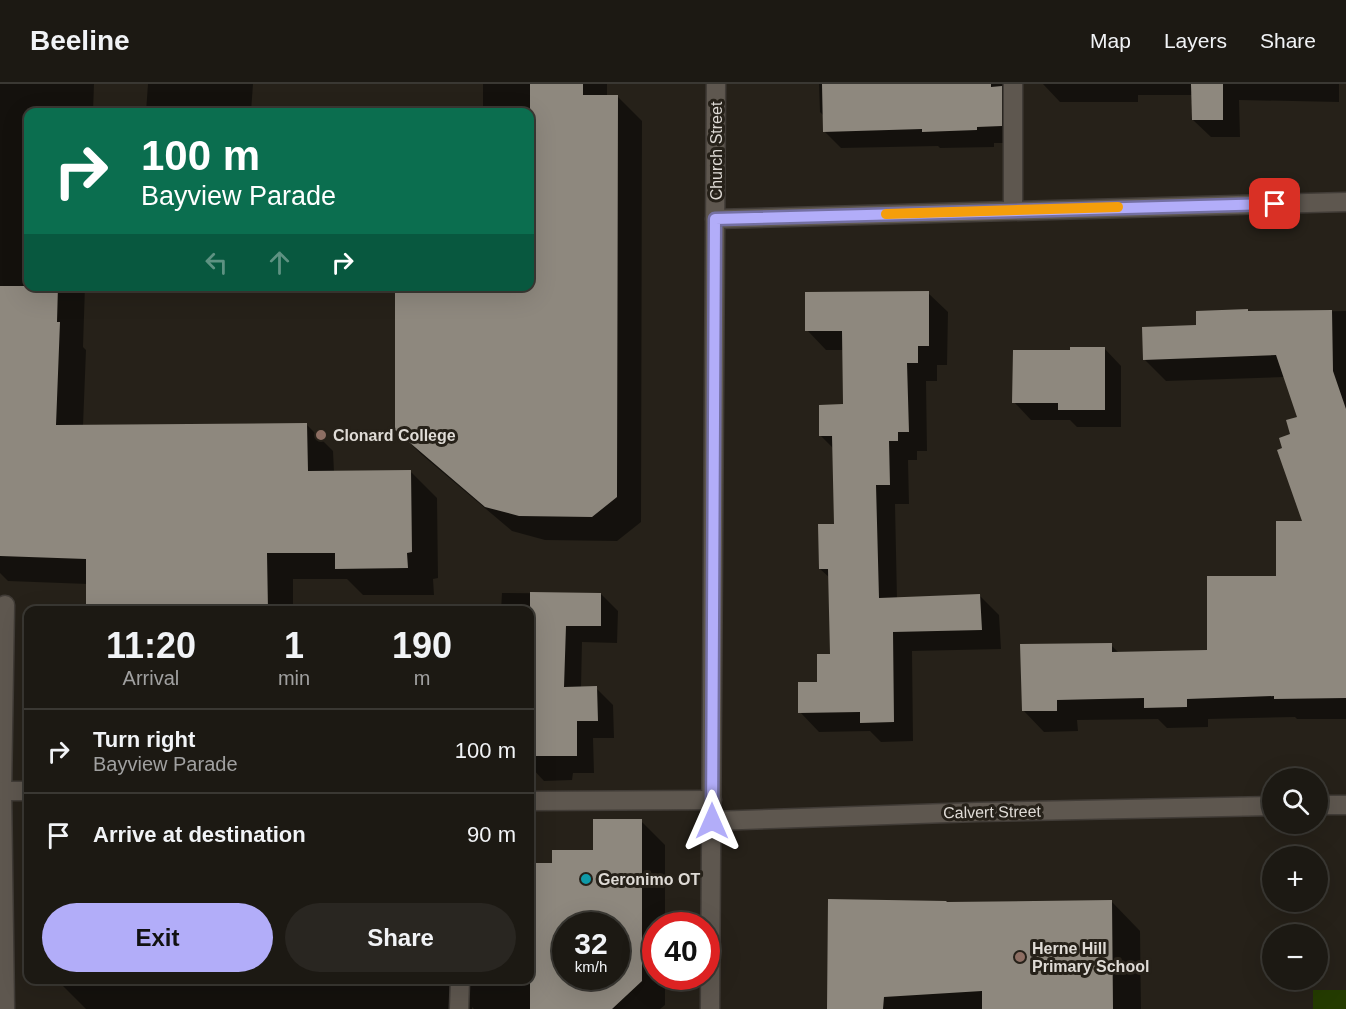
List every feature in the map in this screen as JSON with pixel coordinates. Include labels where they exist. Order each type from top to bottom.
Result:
[{"type":"street","name":"Church Street","points":[[710,1009],[716,84]]},
{"type":"street","points":[[1013,84],[1013,210]]},
{"type":"street","points":[[715,219],[1346,202]]},
{"type":"street","points":[[5,605],[2,791],[5,1009]]},
{"type":"street","points":[[2,791],[24,791]]},
{"type":"street","points":[[534,801],[712,800]]},
{"type":"street","points":[[1328,805],[1346,805]]},
{"type":"street","name":"Calvert Street","points":[[712,821],[977,812],[1262,806]]},
{"type":"street","points":[[459,1009],[460,984]]},
{"type":"green space","points":[[1313,990],[1346,990],[1346,1009],[1313,1009]]},
{"type":"building","points":[[530,84],[583,84],[583,95],[618,95],[617,497],[592,517],[519,516],[485,507],[395,430],[395,291],[534,291],[534,108],[530,108]]},
{"type":"building","points":[[822,84],[991,84],[991,87],[1002,86],[1002,126],[977,127],[977,130],[922,132],[922,129],[823,132]]},
{"type":"building","points":[[1191,84],[1223,84],[1223,120],[1192,120]]},
{"type":"building","points":[[0,286],[24,286],[24,291],[58,291],[57,322],[60,322],[56,425],[307,423],[308,471],[411,470],[412,552],[407,553],[408,568],[335,569],[335,553],[267,553],[268,606],[86,606],[86,559],[0,556]]},
{"type":"building","points":[[929,291],[929,346],[918,346],[918,363],[907,363],[909,432],[898,432],[898,441],[889,441],[890,485],[876,485],[879,598],[980,594],[982,630],[893,632],[894,722],[860,723],[860,712],[798,713],[798,682],[817,682],[817,654],[830,654],[828,569],[819,569],[818,524],[834,524],[832,436],[819,436],[819,405],[843,404],[842,331],[805,331],[805,292]]},
{"type":"building","points":[[1248,309],[1248,311],[1332,310],[1333,371],[1346,409],[1346,698],[1274,699],[1274,696],[1187,699],[1187,707],[1144,708],[1144,698],[1057,700],[1057,711],[1022,711],[1020,644],[1112,643],[1112,652],[1207,650],[1207,576],[1276,576],[1276,521],[1302,521],[1277,450],[1282,448],[1279,438],[1290,434],[1286,420],[1297,417],[1276,355],[1143,360],[1142,327],[1196,325],[1196,311]]},
{"type":"building","points":[[1070,347],[1105,347],[1105,410],[1058,410],[1058,403],[1012,403],[1013,350],[1070,350]]},
{"type":"building","points":[[530,592],[601,593],[601,626],[566,626],[564,687],[597,686],[598,721],[577,721],[577,756],[534,756],[534,606],[530,606]]},
{"type":"building","points":[[593,819],[642,819],[642,981],[612,1009],[530,1009],[530,984],[534,984],[534,863],[552,863],[552,850],[593,850]]},
{"type":"building","points":[[828,899],[947,902],[1112,900],[1113,1009],[982,1009],[982,991],[884,997],[883,1009],[827,1009]]},
{"type":"slow traffic","points":[[886,214],[1118,207]]},
{"type":"place","name":"Clonard College","points":[[321,435]]},
{"type":"place","name":"Geronimo OT","points":[[586,879]]},
{"type":"place","name":"Herne Hill Primary School","points":[[1020,957]]},
{"type":"route","points":[[712,821],[715,219],[1275,204]]}]
